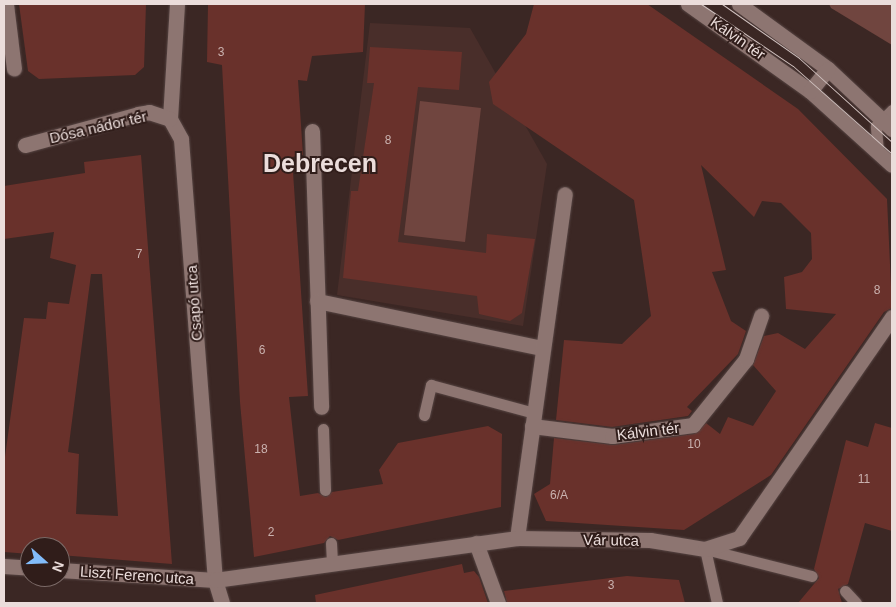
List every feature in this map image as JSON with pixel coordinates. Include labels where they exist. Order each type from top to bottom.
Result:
[{"type":"street","points":[[6,4],[14,69]]},
{"type":"street","points":[[170,119],[177,4]]},
{"type":"street","name":"Kálvin tér","points":[[688,4],[810,91],[892,165]]},
{"type":"street","name":"Kálvin tér","points":[[739,4],[828,70],[889,119]]},
{"type":"street","points":[[810,91],[828,70]]},
{"type":"street","name":"Dósa nádor tér","points":[[25,145],[138,114],[170,119]]},
{"type":"street","name":"Csapó utca","points":[[170,119],[181,139],[215,580],[222,603]]},
{"type":"street","points":[[312,131],[321,407]]},
{"type":"street","points":[[517,538],[565,194]]},
{"type":"street","points":[[317,301],[542,348]]},
{"type":"street","name":"Kálvin tér","points":[[533,420],[612,436],[693,425],[746,359],[761,316]]},
{"type":"street","name":"Vár utca","points":[[215,580],[517,538],[650,540],[705,549],[738,538],[892,317]]},
{"type":"street","points":[[476,543],[498,603]]},
{"type":"street","points":[[4,566],[20,567]]},
{"type":"street","name":"Liszt Ferenc utca","points":[[70,571],[215,580]]},
{"type":"lane","points":[[878,151],[874,137],[889,119]]},
{"type":"lane","points":[[424,414],[431,385],[533,420]]},
{"type":"lane","points":[[323,428],[326,490]]},
{"type":"lane","points":[[331,543],[332,564]]},
{"type":"lane","points":[[717,603],[705,549],[812,576]]},
{"type":"lane","points":[[845,591],[856,603]]},
{"type":"shaded area","points":[[829,4],[892,4],[892,45],[831,8]]},
{"type":"shaded area","points":[[370,23],[470,28],[547,164],[523,326],[337,295]]},
{"type":"shaded area","points":[[420,101],[481,108],[465,242],[404,235]]},
{"type":"building","points":[[19,4],[146,4],[144,67],[135,75],[39,79],[28,71]]},
{"type":"building","points":[[208,4],[365,4],[363,52],[312,56],[307,81],[298,80],[303,155],[292,157],[308,396],[289,397],[300,496],[318,493],[326,497],[332,492],[383,484],[379,470],[398,443],[488,426],[502,434],[501,507],[338,540],[330,536],[324,543],[254,557],[240,402],[222,65],[207,62]]},
{"type":"building","points":[[534,4],[647,4],[798,109],[887,199],[892,308],[884,312],[771,475],[684,530],[546,521],[534,494],[550,484],[554,438],[613,445],[694,434],[706,423],[720,434],[728,417],[753,426],[776,391],[753,365],[764,336],[778,333],[805,349],[836,314],[786,309],[784,277],[802,272],[812,259],[811,233],[781,203],[762,201],[754,217],[701,165],[726,270],[712,272],[731,321],[746,331],[738,354],[687,407],[692,411],[688,416],[612,427],[556,420],[564,340],[622,344],[651,316],[634,200],[493,104],[489,82],[526,34]]},
{"type":"building","points":[[370,47],[462,52],[459,90],[418,87],[398,242],[486,253],[487,234],[535,239],[522,313],[510,321],[479,314],[477,296],[343,278],[351,191],[358,191],[374,83],[367,83]]},
{"type":"building","points":[[141,155],[172,564],[70,556],[70,537],[20,537],[20,553],[4,552],[4,464],[24,318],[46,319],[48,302],[69,304],[76,265],[50,258],[54,232],[4,239],[4,186],[85,173],[84,162]],"holes":[[[91,274],[102,274],[118,516],[76,514],[79,454],[68,452]]]},
{"type":"building","points":[[875,423],[892,428],[892,531],[865,523],[848,584],[838,589],[842,603],[798,603],[819,578],[814,569],[846,440],[868,447]]},
{"type":"building","points":[[462,564],[464,573],[474,571],[479,577],[488,603],[316,603],[315,595]]},
{"type":"building","points":[[627,576],[679,580],[685,603],[507,603],[504,591]]},
{"type":"tram line","points":[[701,4],[793,66],[892,154]]},
{"type":"tram line","points":[[722,4],[799,58],[892,142]]},
{"type":"district","name":"Debrecen","points":[[320,163]]}]
